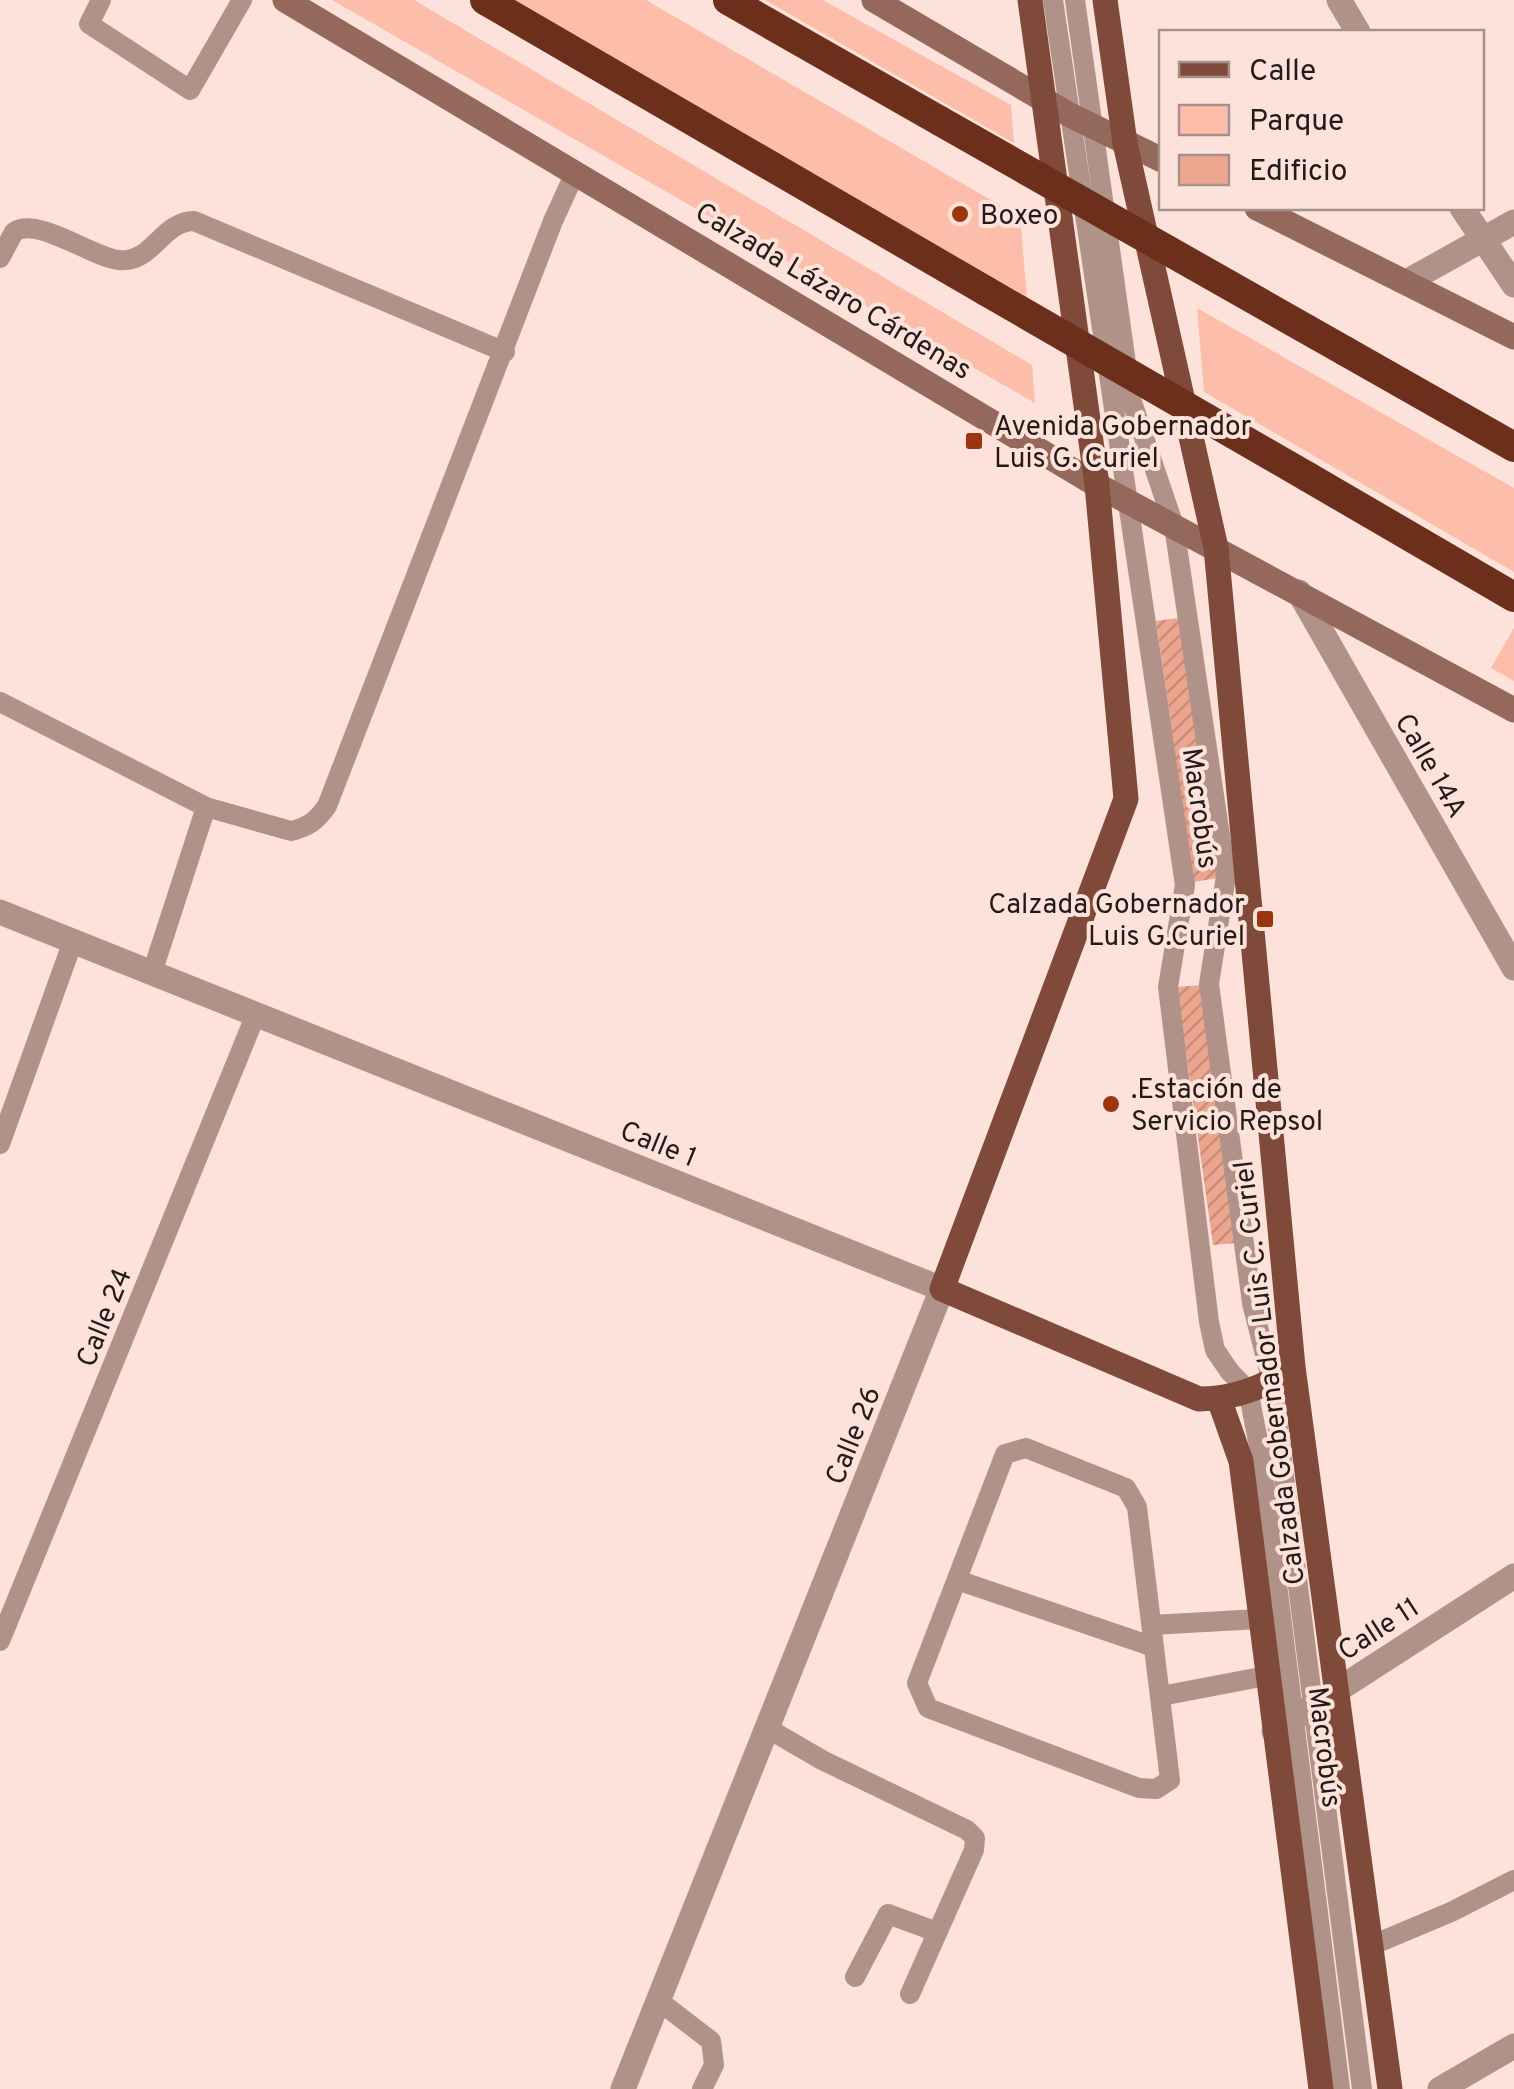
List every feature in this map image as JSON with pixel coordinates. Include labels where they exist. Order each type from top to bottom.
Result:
[{"type":"highway","points":[[485,0],[1514,597]]},
{"type":"highway","points":[[728,0],[1514,448]]},
{"type":"main road","name":"Calzada Lázaro Cárdenas","points":[[285,0],[1097,485],[1514,710]]},
{"type":"main road","points":[[874,0],[1068,114],[1159,159]]},
{"type":"main road","points":[[1030,0],[1097,485]]},
{"type":"main road","name":"Calzada Gobernador Luis C. Curiel","points":[[1105,0],[1125,143],[1216,548],[1271,1380],[1337,1690],[1390,2089]]},
{"type":"main road","points":[[1262,210],[1514,337]]},
{"type":"main road","name":"Calle 26","points":[[942,1289],[1126,799],[1097,485]]},
{"type":"main road","name":"Calle 1","points":[[942,1289],[1199,1399],[1219,1399]]},
{"type":"main road","points":[[1219,1399],[1271,1380]]},
{"type":"main road","name":"Calzada Gobernador Luis C. Curiel","points":[[1219,1399],[1240,1461],[1266,1676],[1294,1717],[1321,2089]]},
{"type":"street","points":[[1339,0],[1357,30]]},
{"type":"street","points":[[1463,210],[1514,286]]},
{"type":"street","points":[[1408,282],[1514,222]]},
{"type":"street","name":"Calle 14A","points":[[1299,592],[1514,968]]},
{"type":"street","name":"Calle 1","points":[[0,912],[942,1289]]},
{"type":"street","name":"Calle 26","points":[[624,2089],[942,1289]]},
{"type":"street","name":"Calle 11","points":[[1294,1717],[1514,1576]]},
{"type":"street","points":[[1440,2089],[1514,2046]]},
{"type":"lane","points":[[101,0],[89,24],[190,90],[242,0]]},
{"type":"lane","name":"Macrobús","points":[[1052,0],[1185,885],[1168,988],[1209,1322],[1215,1350],[1230,1372],[1271,1380]]},
{"type":"lane","name":"Macrobús","points":[[1075,0],[1131,399],[1174,526],[1226,876],[1209,984],[1252,1303],[1271,1380],[1261,1456],[1340,2089]]},
{"type":"lane","points":[[0,702],[206,807],[291,830],[306,828],[328,806],[553,221],[575,173]]},
{"type":"lane","points":[[0,258],[14,232],[31,227],[117,260],[134,260],[173,227],[194,221],[505,352]]},
{"type":"lane","points":[[152,974],[206,807]]},
{"type":"lane","points":[[0,1144],[73,941]]},
{"type":"lane","name":"Calle 24","points":[[0,1642],[256,1014]]},
{"type":"lane","points":[[1026,1448],[1126,1488],[1137,1507],[1152,1625],[1170,1780],[1156,1789],[1139,1788],[928,1708],[917,1683],[1005,1454],[1026,1448]]},
{"type":"lane","points":[[957,1580],[1154,1647]]},
{"type":"lane","points":[[1152,1625],[1258,1619]]},
{"type":"lane","points":[[1162,1696],[1266,1676]]},
{"type":"lane","name":"Macrobús","points":[[1294,1717],[1362,2089]]},
{"type":"lane","points":[[767,1728],[822,1760],[972,1834],[974,1850],[910,1994]]},
{"type":"lane","points":[[1370,1946],[1514,1880]]},
{"type":"lane","points":[[855,1976],[888,1914],[937,1932]]},
{"type":"lane","points":[[659,2000],[711,2041],[714,2065],[702,2089]]},
{"type":"green space","points":[[332,0],[414,0],[1032,365],[1035,403]]},
{"type":"green space","points":[[513,0],[646,0],[1020,217],[1027,297]]},
{"type":"green space","points":[[765,0],[823,0],[1011,105],[1014,143]]},
{"type":"green space","points":[[1197,308],[1514,488],[1514,572],[1204,392]]},
{"type":"green space","points":[[1514,628],[1514,681],[1491,668]]},
{"type":"building","points":[[1178,618],[1217,878],[1194,882],[1156,621]]},
{"type":"building","points":[[1202,985],[1237,1243],[1213,1245],[1177,987]]},
{"type":"place","name":"Boxeo","points":[[960,214]]},
{"type":"place","name":"Avenida Gobernador Luis G. Curiel","points":[[974,441]]},
{"type":"place","name":"Calzada Gobernador Luis G.Curiel","points":[[1265,919]]},
{"type":"place","name":".Estación de Servicio Repsol","points":[[1111,1104]]}]
